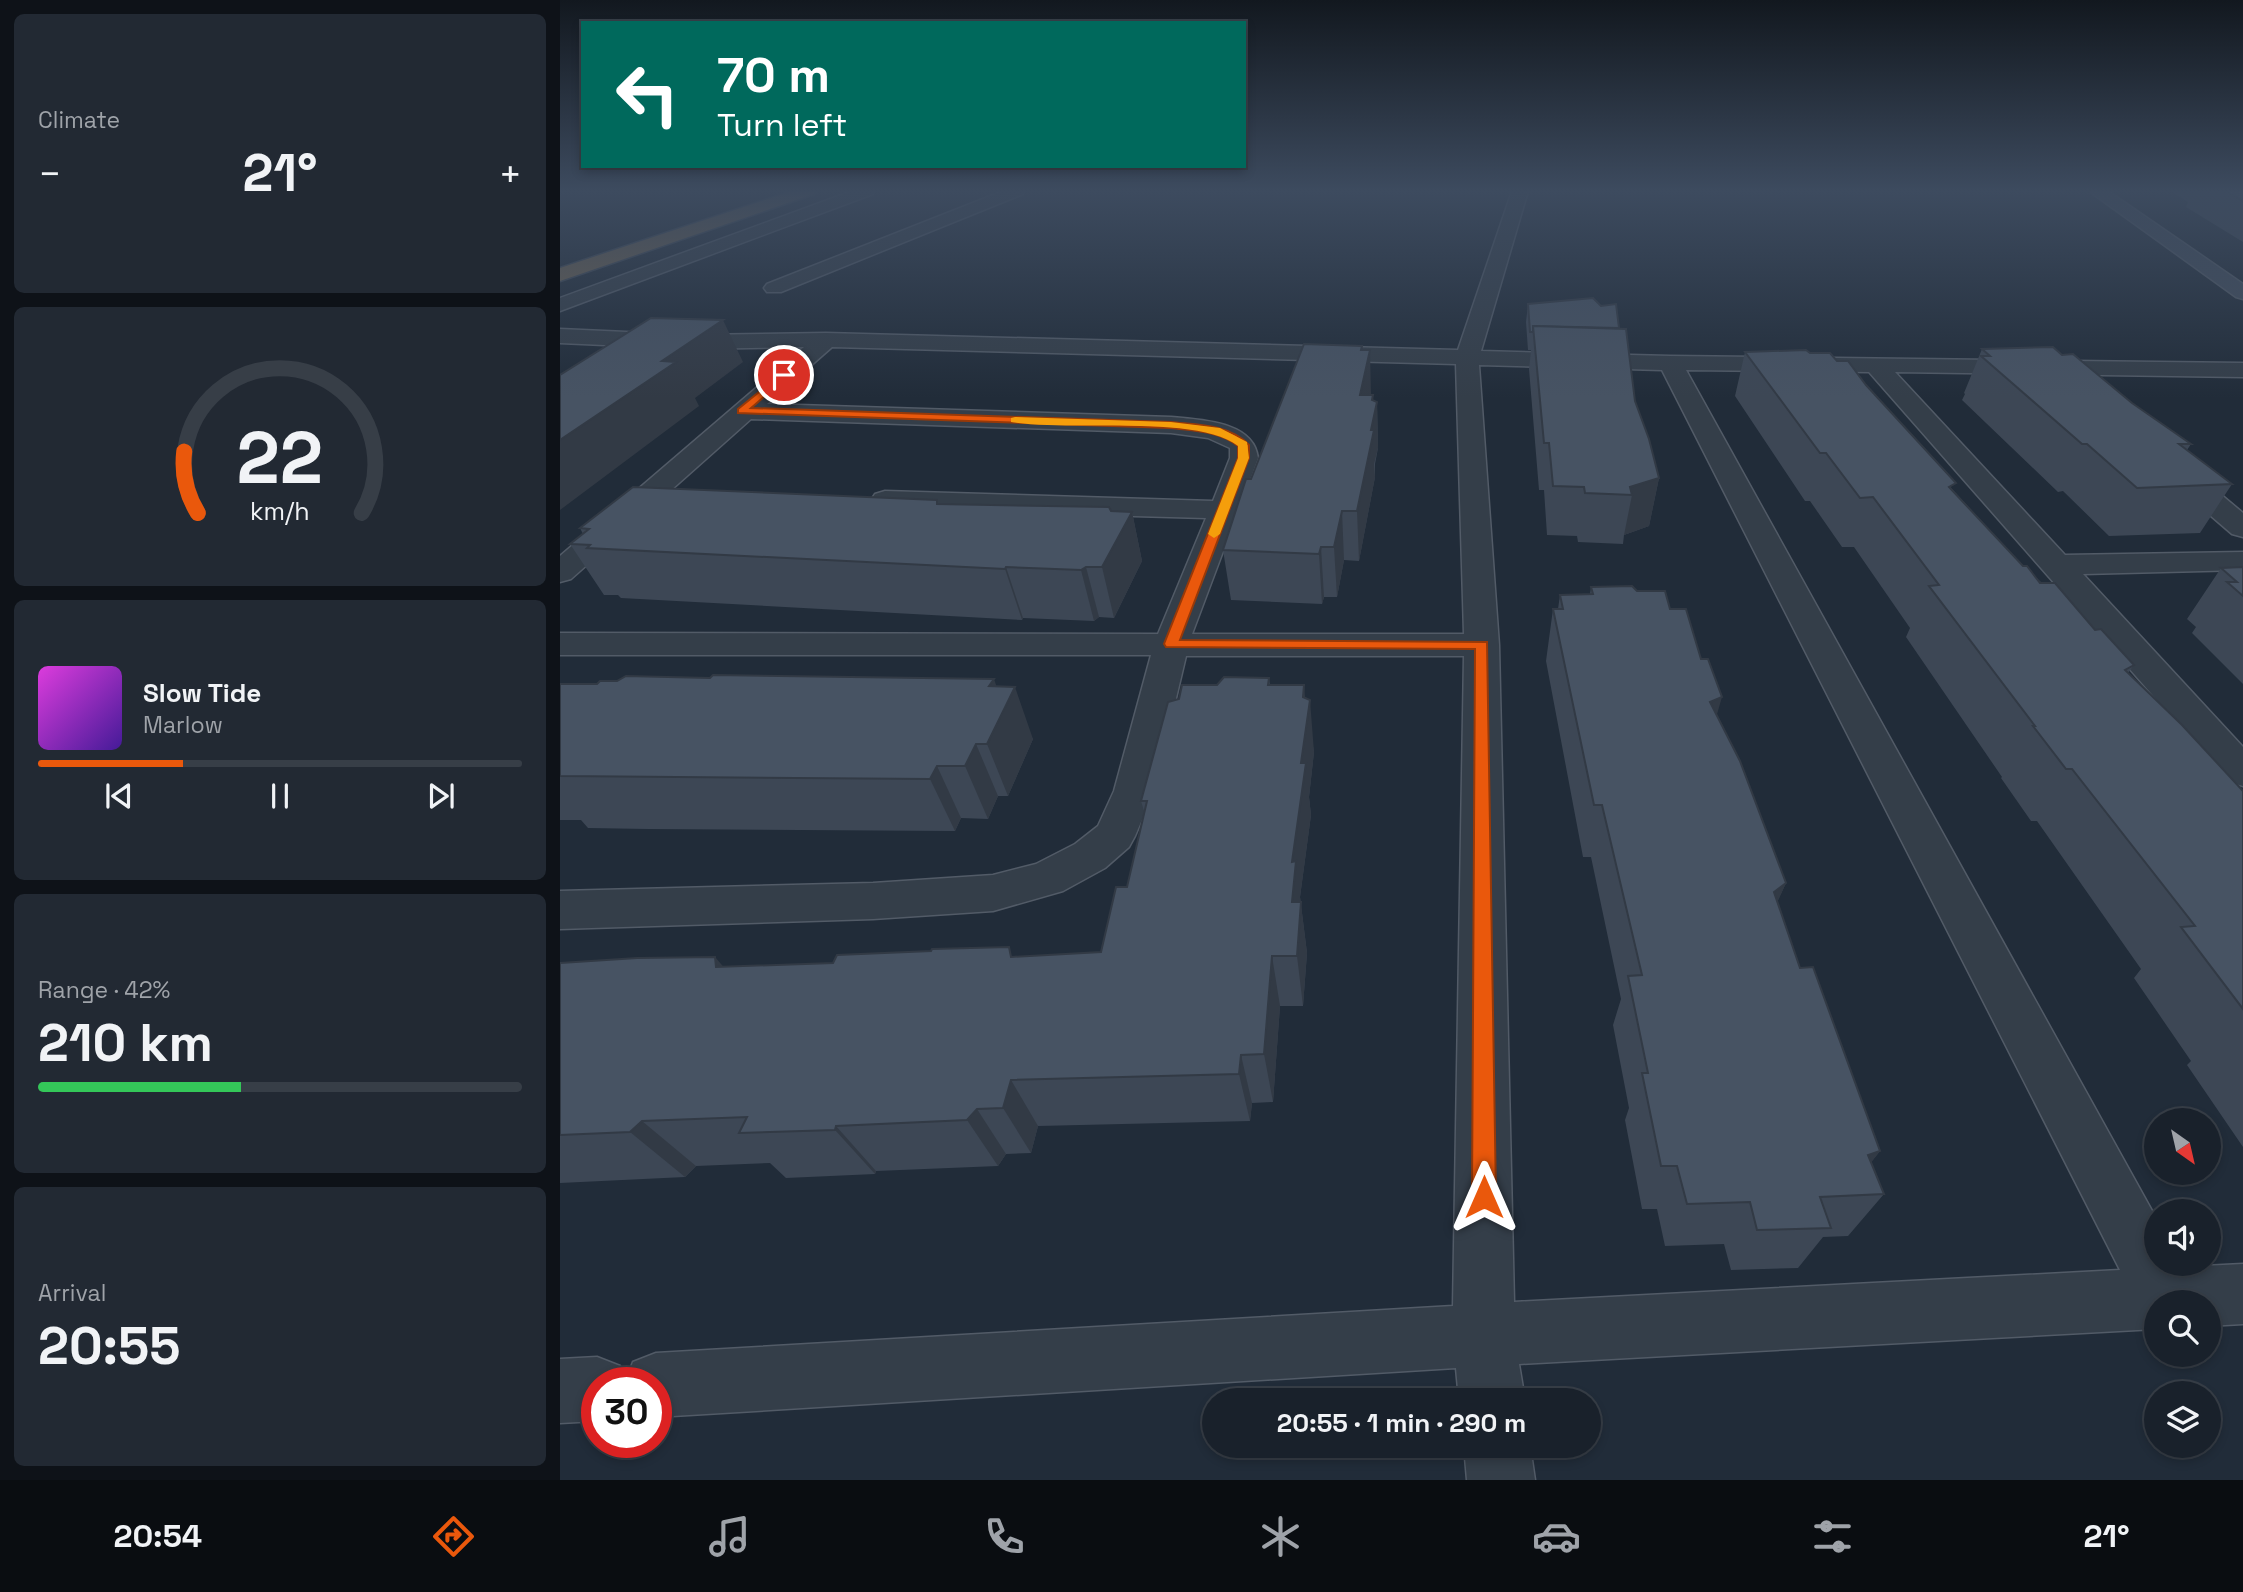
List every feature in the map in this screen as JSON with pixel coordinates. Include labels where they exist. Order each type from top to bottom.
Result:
[{"type":"highway","points":[[560,275],[604,260]]},
{"type":"street","points":[[560,305],[681,260]]},
{"type":"street","points":[[775,288],[845,260]]},
{"type":"street","points":[[1491,1388],[1484,1335],[1482,645],[1467,358],[1498,260]]},
{"type":"street","points":[[2196,260],[2243,293]]},
{"type":"street","points":[[560,335],[693,342],[826,340],[1670,363],[2170,367],[2243,370]]},
{"type":"street","points":[[612,358],[646,340]]},
{"type":"street","points":[[560,572],[826,340]]},
{"type":"street","points":[[1670,363],[2163,1290]]},
{"type":"street","points":[[1875,364],[2053,565],[2243,772]]},
{"type":"street","points":[[2053,368],[2084,395]]},
{"type":"street","points":[[560,910],[873,901],[993,893],[1047,879],[1090,856],[1114,836],[1134,791],[1171,644],[1244,458],[1243,445],[1216,430],[1171,425],[742,411]]},
{"type":"street","points":[[2158,457],[2243,528]]},
{"type":"street","points":[[652,493],[694,494]]},
{"type":"street","points":[[861,499],[1224,510]]},
{"type":"street","points":[[2053,565],[2243,561]]},
{"type":"street","points":[[560,644],[1482,645]]},
{"type":"street","points":[[2221,1295],[2243,1294]]},
{"type":"street","points":[[672,1384],[1484,1335],[2144,1299]]},
{"type":"street","points":[[560,1391],[581,1390]]},
{"type":"street","points":[[1498,1458],[1501,1480]]},
{"type":"building","points":[[1593,298],[1601,306],[1616,304],[1619,328],[1533,326],[1533,332],[1530,332],[1528,304]]},
{"type":"building","points":[[651,318],[723,320],[662,361],[676,362],[560,440],[560,375]]},
{"type":"building","points":[[1533,326],[1626,329],[1635,401],[1659,478],[1630,487],[1632,495],[1585,493],[1584,487],[1553,486],[1549,443],[1544,443]]},
{"type":"building","points":[[1304,344],[1362,346],[1361,350],[1370,350],[1360,395],[1373,395],[1372,400],[1377,402],[1371,430],[1374,430],[1357,511],[1342,511],[1334,547],[1321,547],[1319,554],[1223,550],[1246,479],[1251,479]]},
{"type":"building","points":[[2053,347],[2062,355],[2073,354],[2132,403],[2191,444],[2179,444],[2232,484],[2137,488],[1981,356],[1990,356],[1982,349]]},
{"type":"building","points":[[1806,350],[1810,353],[1830,353],[1837,361],[1848,361],[1866,385],[1956,483],[1949,487],[2023,566],[2027,566],[2040,583],[2055,583],[2095,630],[2101,629],[2134,665],[2125,670],[2182,725],[2243,791],[2243,1009],[2181,927],[2195,926],[2072,769],[2066,769],[2033,726],[1929,586],[1939,585],[1873,497],[1860,498],[1826,453],[1820,453],[1745,352]]},
{"type":"building","points":[[633,487],[937,500],[937,504],[1109,507],[1111,511],[1132,512],[1102,567],[1086,567],[1081,570],[1005,569],[587,548],[590,545],[570,544],[589,529],[580,528]]},
{"type":"building","points":[[2243,567],[2243,596],[2227,582],[2237,582],[2221,568]]},
{"type":"building","points":[[1632,586],[1637,591],[1665,591],[1670,609],[1686,609],[1701,659],[1708,659],[1722,697],[1710,702],[1740,761],[1786,883],[1774,892],[1800,968],[1813,967],[1880,1151],[1868,1155],[1884,1194],[1820,1197],[1831,1228],[1757,1230],[1750,1202],[1687,1204],[1677,1166],[1661,1166],[1642,1073],[1648,1073],[1628,976],[1642,975],[1602,805],[1594,805],[1553,609],[1563,609],[1560,595],[1593,594],[1591,587]]},
{"type":"building","points":[[713,675],[994,679],[989,686],[1015,687],[987,744],[976,744],[965,766],[937,766],[930,779],[560,776],[560,684],[597,684],[600,681],[617,681],[626,676],[710,678]]},
{"type":"building","points":[[1224,677],[1269,678],[1268,685],[1304,685],[1303,697],[1310,700],[1301,763],[1306,763],[1292,862],[1296,861],[1292,902],[1301,902],[1297,956],[1272,956],[1264,1054],[1241,1055],[1239,1074],[1011,1080],[1003,1108],[977,1109],[967,1120],[836,1126],[835,1130],[739,1133],[747,1117],[642,1121],[630,1132],[560,1135],[560,963],[715,957],[716,967],[833,963],[837,955],[932,949],[1009,947],[1011,957],[1101,952],[1116,887],[1127,887],[1147,801],[1141,801],[1168,702],[1179,699],[1182,685],[1217,685]]},
{"type":"slow traffic","points":[[1015,420],[1171,425],[1216,430],[1235,438],[1243,445],[1244,458],[1214,534]]},
{"type":"route","points":[[784,375],[742,411],[1171,425],[1216,430],[1235,438],[1243,445],[1244,458],[1171,644],[1482,645],[1484,1197]]}]
